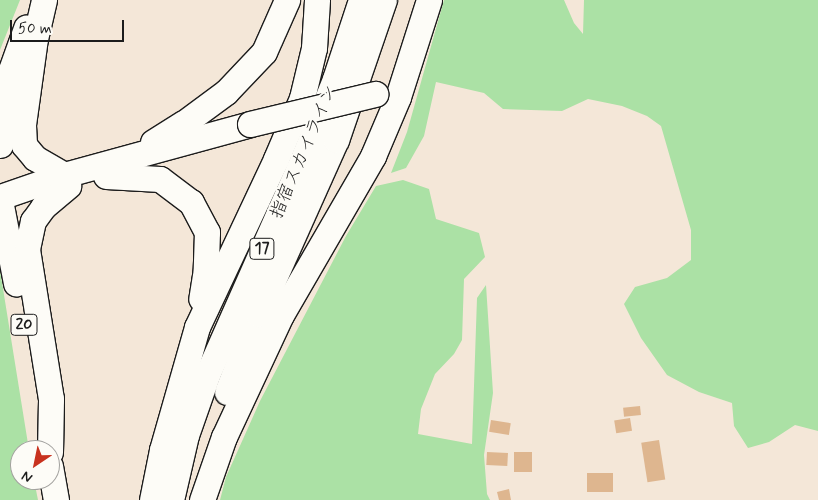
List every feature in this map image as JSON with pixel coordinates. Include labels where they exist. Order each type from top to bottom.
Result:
[{"type":"main road","points":[[0,145],[4,104],[11,70],[37,0]]},
{"type":"main road","points":[[44,0],[35,38],[24,116],[24,145],[35,158],[66,180],[106,176],[160,179],[191,202],[207,232],[206,269],[197,326]]},
{"type":"main road","points":[[130,157],[184,123],[226,92],[264,52],[287,0]]},
{"type":"main road","name":"指宿スカイライン","points":[[152,500],[162,450],[197,326],[276,159],[302,98],[314,48],[317,0]]},
{"type":"main road","name":"指宿スカイライン","points":[[171,500],[186,435],[207,375],[306,154],[338,71],[361,0]]},
{"type":"main road","name":"指宿スカイライン","points":[[192,500],[202,462],[230,386],[258,314],[336,140],[384,0]]},
{"type":"main road","points":[[202,500],[224,437],[250,378],[282,315],[373,156],[381,99],[429,0]]},
{"type":"main road","points":[[0,198],[66,180],[130,157],[251,131],[381,99]]},
{"type":"main road","points":[[106,176],[251,131]]},
{"type":"main road","points":[[50,440],[51,399],[27,249],[33,221],[66,180]]},
{"type":"main road","name":"20","points":[[0,198],[45,440]]},
{"type":"green space","points":[[0,0],[20,0],[0,50]]},
{"type":"green space","points":[[444,0],[564,0],[574,23],[583,34],[584,0],[818,0],[818,431],[795,425],[769,442],[748,448],[734,426],[732,403],[699,392],[667,375],[641,338],[624,304],[635,287],[667,278],[691,260],[691,230],[661,126],[647,116],[622,106],[588,99],[562,111],[503,109],[484,93],[436,82],[424,136],[406,168],[391,173],[407,132]]},
{"type":"green space","points":[[403,180],[429,189],[436,219],[479,233],[485,257],[464,279],[462,340],[454,354],[435,374],[421,409],[418,434],[472,444],[477,298],[486,285],[493,393],[484,455],[487,494],[490,500],[220,500],[226,477],[260,401],[346,236],[376,186]]},
{"type":"green space","points":[[0,270],[27,440],[10,440],[10,490],[36,490],[38,500],[0,500]]},
{"type":"building","points":[[640,406],[641,415],[624,417],[623,408]]},
{"type":"building","points":[[630,418],[632,431],[616,433],[614,421]]},
{"type":"building","points":[[491,420],[511,423],[509,435],[489,432]]},
{"type":"building","points":[[659,440],[665,480],[647,482],[641,443]]},
{"type":"building","points":[[487,452],[508,453],[507,466],[486,465]]},
{"type":"building","points":[[514,452],[532,452],[532,472],[514,472]]},
{"type":"building","points":[[587,473],[613,473],[613,492],[587,492]]},
{"type":"building","points":[[509,489],[511,500],[499,500],[497,492]]}]
